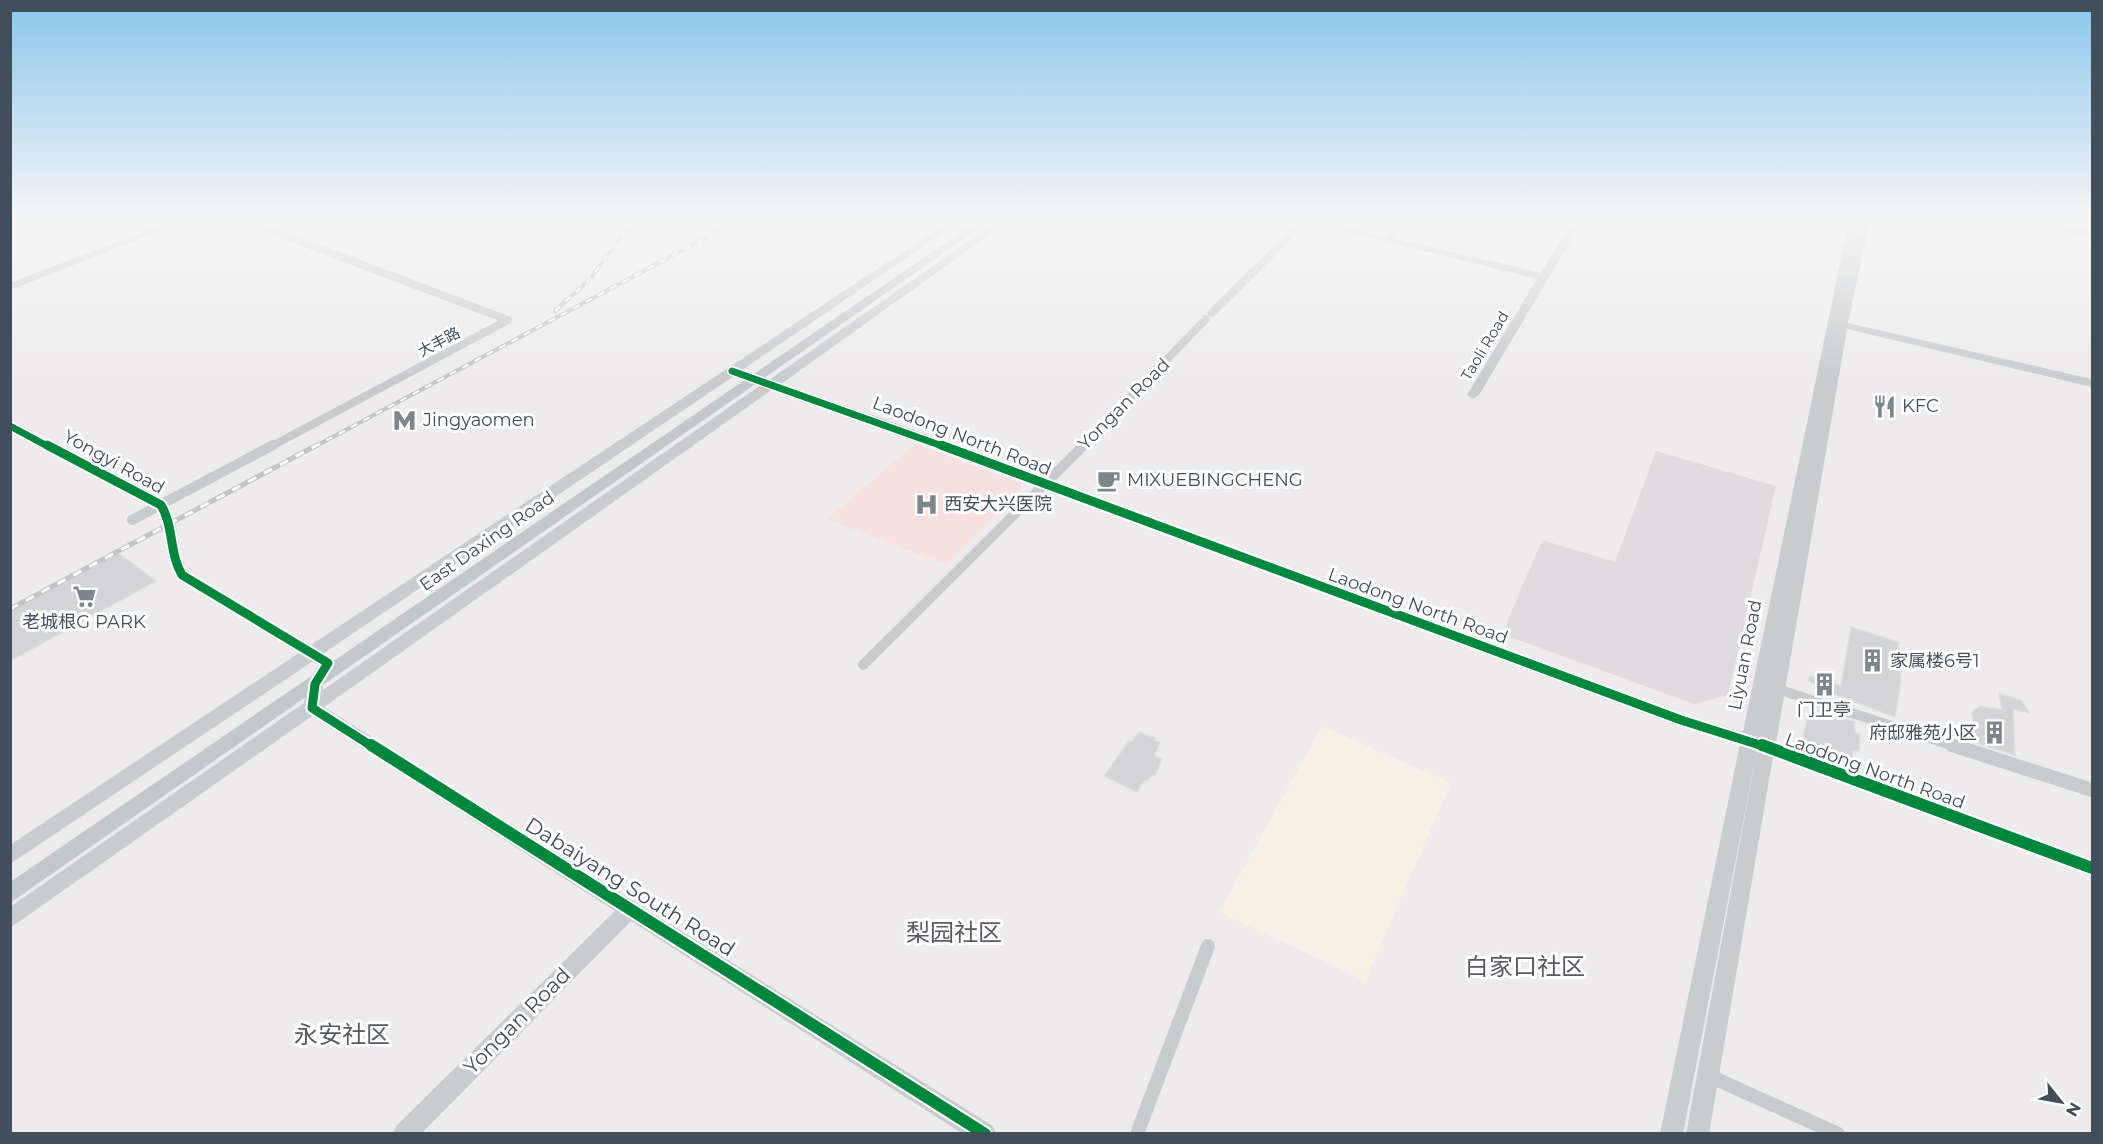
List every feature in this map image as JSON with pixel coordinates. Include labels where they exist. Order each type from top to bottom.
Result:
[{"type":"main road","points":[[10,287],[45,273]]},
{"type":"main road","points":[[745,375],[884,273]]},
{"type":"main road","name":"East Daxing Road","points":[[10,881],[320,658],[896,273]]},
{"type":"main road","name":"East Daxing Road","points":[[10,894],[315,684],[745,375],[903,273]]},
{"type":"main road","points":[[10,919],[930,273]]},
{"type":"main road","points":[[1528,273],[1543,277]]},
{"type":"main road","name":"Taoli Road","points":[[1473,395],[1545,273]]},
{"type":"main road","name":"Liyuan Road","points":[[1671,1134],[1757,744],[1846,273]]},
{"type":"main road","name":"Liyuan Road","points":[[1697,1134],[1757,744],[1777,689],[1840,334],[1838,324],[1851,273]]},
{"type":"main road","points":[[1838,324],[2092,383]]},
{"type":"main road","name":"Laodong North Road","points":[[745,375],[888,425],[1044,485],[1670,716],[1757,744],[2092,868]]},
{"type":"main road","name":"Yongyi Road","points":[[10,426],[161,505],[172,523],[175,563],[182,575],[320,658]]},
{"type":"main road","points":[[312,708],[320,658]]},
{"type":"main road","points":[[10,856],[320,658]]},
{"type":"main road","name":"Dabaiyang South Road","points":[[312,708],[985,1134]]},
{"type":"main road","name":"Yongan Road","points":[[404,1134],[631,908]]},
{"type":"street","name":"大丰路","points":[[132,520],[508,320],[385,273]]},
{"type":"street","name":"Yongan Road","points":[[863,665],[1252,273]]},
{"type":"street","points":[[1777,689],[2092,790]]},
{"type":"street","points":[[1137,1134],[1208,946]]},
{"type":"street","points":[[1707,1075],[1838,1134]]},
{"type":"shaded area","name":"西安大兴医院","points":[[915,444],[1021,483],[1021,489],[947,565],[827,519]]},
{"type":"shaded area","points":[[1656,451],[1776,486],[1728,695],[1694,704],[1502,634],[1542,540],[1615,562]]},
{"type":"shaded area","points":[[1322,726],[1451,783],[1365,981],[1219,912]]},
{"type":"building","name":"老城根G PARK","points":[[118,553],[156,581],[10,661],[10,610]]},
{"type":"building","name":"家属楼6号1","points":[[1851,627],[1898,642],[1901,680],[1895,717],[1839,696],[1808,681],[1810,676],[1841,686]]},
{"type":"building","name":"府邸雅苑小区","points":[[1999,693],[2022,701],[2029,713],[2013,709],[2015,755],[1976,743],[1972,712],[1980,706],[2002,710]]},
{"type":"building","points":[[1817,710],[1855,722],[1854,732],[1860,734],[1859,751],[1853,750],[1851,764],[1817,751],[1803,738],[1807,719],[1815,719]]},
{"type":"building","points":[[1139,732],[1155,738],[1154,740],[1160,743],[1154,756],[1162,759],[1155,776],[1152,775],[1147,781],[1144,780],[1137,792],[1104,776],[1129,741],[1132,742]]},
{"type":"railway","points":[[555,311],[594,273]]},
{"type":"railway","points":[[314,447],[639,273]]},
{"type":"railway","points":[[10,609],[317,445]]},
{"type":"cycle path","points":[[732,371],[879,422],[1681,720],[1748,740],[2092,868]]},
{"type":"cycle path","points":[[10,426],[161,505],[170,524],[175,559],[182,575],[328,663],[315,684],[312,708],[985,1134]]},
{"type":"place","name":"KFC","points":[[1884,406]]},
{"type":"place","name":"Jingyaomen","points":[[405,420]]},
{"type":"place","name":"MIXUEBINGCHENG","points":[[1109,480]]},
{"type":"place","name":"西安大兴医院","points":[[926,504]]},
{"type":"place","name":"老城根G PARK","points":[[84,596]]},
{"type":"place","name":"家属楼6号1","points":[[1872,661]]},
{"type":"place","name":"门卫亭","points":[[1824,684]]},
{"type":"place","name":"府邸雅苑小区","points":[[1995,733]]},
{"type":"district","name":"梨园社区","points":[[954,933]]},
{"type":"district","name":"白家口社区","points":[[1525,967]]},
{"type":"district","name":"永安社区","points":[[342,1035]]}]
